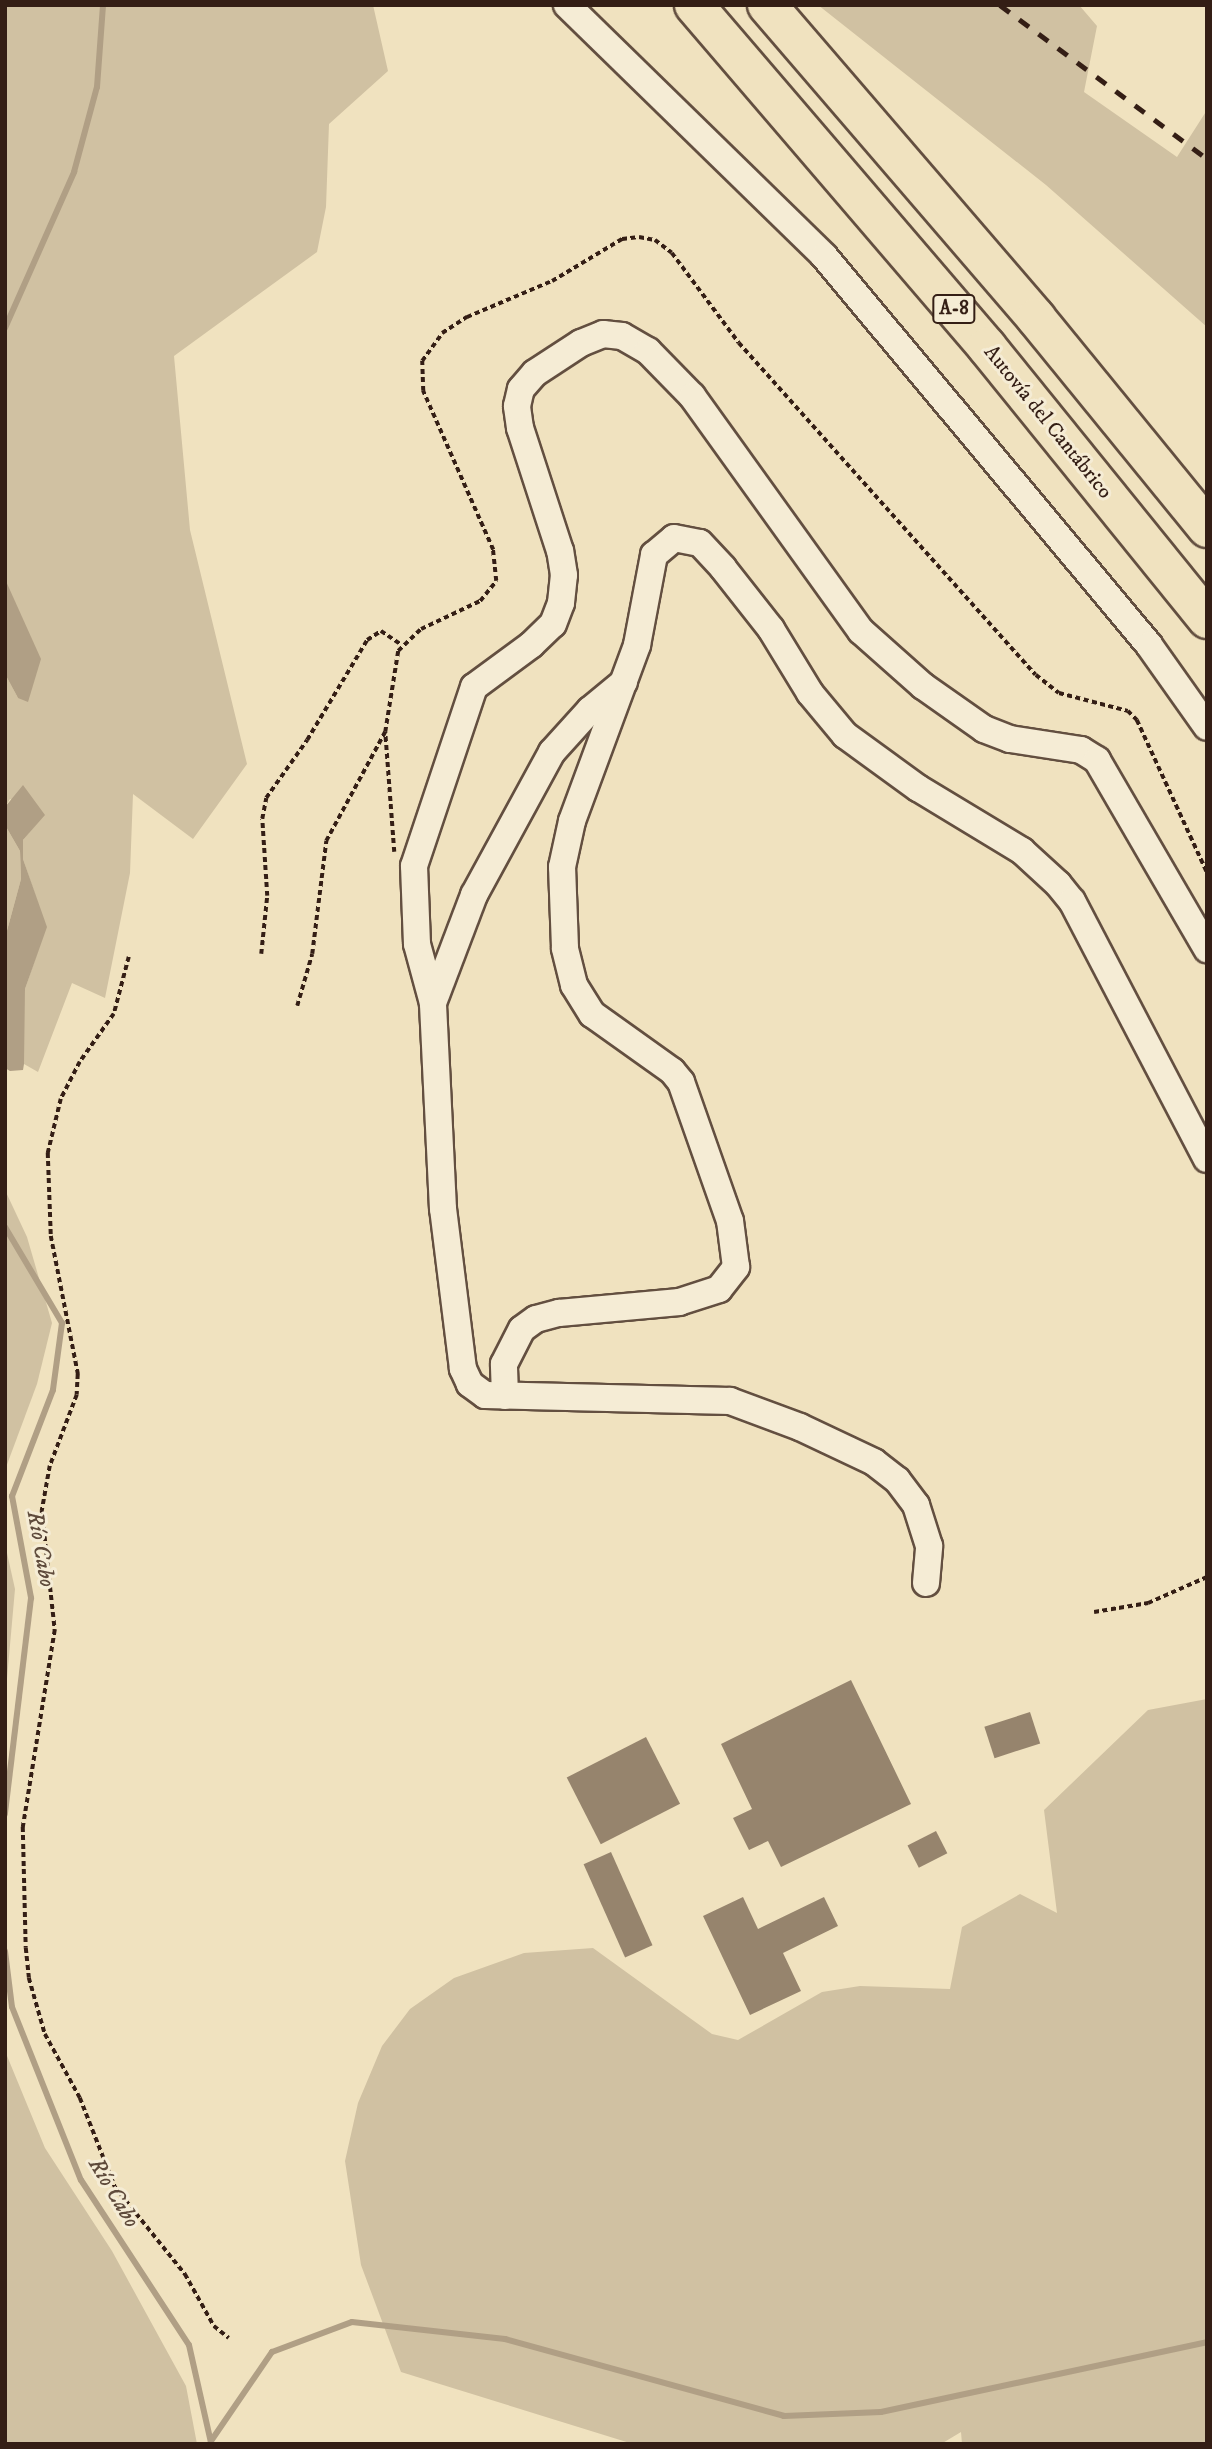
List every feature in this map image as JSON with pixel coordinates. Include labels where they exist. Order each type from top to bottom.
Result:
[{"type":"highway","name":"Autovía del Cantábrico","points":[[694,5],[987,347],[1207,619]]},
{"type":"highway","name":"A-8","points":[[767,5],[1037,318],[1207,528]]},
{"type":"lane","points":[[567,5],[824,256],[1149,645],[1207,727]]},
{"type":"lane","points":[[926,1583],[929,1546],[916,1505],[897,1480],[874,1462],[800,1427],[730,1401],[485,1395],[470,1384],[463,1369],[443,1209],[433,1003],[417,944],[414,866],[465,704],[474,687],[495,668],[531,645],[553,624],[561,603],[564,575],[560,551],[520,428],[519,397],[535,373],[581,343],[603,334],[622,336],[648,351],[692,396],[861,631],[923,686],[984,729],[1010,739],[1081,750],[1097,760],[1207,949]]},
{"type":"lane","points":[[505,1396],[504,1363],[522,1329],[536,1319],[559,1313],[679,1302],[719,1289],[736,1267],[730,1221],[681,1082],[673,1071],[592,1014],[574,985],[565,948],[562,867],[572,821],[640,635],[654,555],[674,538],[700,543],[750,600],[810,694],[845,735],[918,788],[1022,851],[1058,884],[1078,911],[1207,1159]]},
{"type":"lane","points":[[433,1003],[474,895],[552,752],[590,710],[625,681]]},
{"type":"path","points":[[261,954],[267,896],[262,819],[266,798],[307,740],[367,640],[381,631],[402,646]]},
{"type":"path","points":[[297,1006],[312,954],[326,841],[386,732]]},
{"type":"path","points":[[129,957],[114,1014],[80,1062],[61,1099],[48,1153],[51,1236],[78,1374],[77,1395],[50,1466],[42,1511],[55,1630],[23,1827],[26,1948],[29,1978],[45,2034],[80,2098],[115,2187],[185,2274],[214,2326],[229,2338]]},
{"type":"path","points":[[1094,1612],[1149,1603],[1207,1577]]},
{"type":"shaded area","points":[[5,5],[373,5],[388,71],[329,124],[326,207],[317,252],[174,356],[190,530],[247,764],[193,839],[133,794],[130,873],[105,998],[72,983],[38,1072],[24,1064],[21,1037],[25,989],[46,927],[23,859],[23,840],[44,815],[10,799],[5,807],[5,674],[18,698],[5,579]]},
{"type":"shaded area","points":[[818,5],[1079,5],[1097,26],[1084,92],[1177,157],[1207,110],[1207,327],[1046,185]]},
{"type":"shaded area","points":[[5,579],[41,659],[28,702],[18,698],[5,674]]},
{"type":"shaded area","points":[[23,785],[45,815],[23,840],[23,859],[47,927],[25,989],[23,1070],[10,1071],[5,1068],[5,938],[21,879],[20,851],[5,825],[5,807]]},
{"type":"shaded area","points":[[5,825],[20,851],[21,879],[5,938]]},
{"type":"shaded area","points":[[5,1190],[27,1237],[52,1323],[37,1384],[5,1470]]},
{"type":"shaded area","points":[[5,1544],[15,1589],[5,1701]]},
{"type":"shaded area","points":[[1207,1699],[1207,2444],[962,2444],[961,2432],[941,2444],[633,2444],[401,2372],[361,2265],[345,2161],[358,2103],[382,2046],[410,2009],[454,1978],[524,1953],[593,1948],[712,2034],[738,2040],[822,1992],[860,1986],[950,1989],[962,1927],[1020,1894],[1057,1913],[1044,1810],[1148,1710]]},
{"type":"shaded area","points":[[5,2051],[45,2148],[112,2251],[186,2386],[197,2444],[5,2444]]},
{"type":"building","points":[[851,1680],[911,1804],[781,1867],[768,1841],[749,1850],[733,1818],[752,1809],[721,1744]]},
{"type":"building","points":[[1030,1712],[1040,1743],[995,1758],[984,1727]]},
{"type":"building","points":[[646,1737],[680,1804],[601,1844],[567,1777]]},
{"type":"building","points":[[936,1831],[947,1853],[919,1868],[907,1846]]},
{"type":"building","points":[[611,1852],[652,1945],[625,1957],[584,1864]]},
{"type":"building","points":[[743,1897],[758,1929],[824,1897],[838,1926],[783,1953],[801,1991],[750,2015],[703,1916]]},
{"type":"waterway","points":[[5,328],[74,172],[97,87],[103,5]]},
{"type":"waterway","name":"Río Cabo","points":[[5,1227],[62,1323],[53,1390],[12,1496],[31,1598],[5,1814]]},
{"type":"waterway","name":"Río Cabo","points":[[5,1951],[12,2007],[81,2180],[189,2345],[211,2443]]},
{"type":"waterway","points":[[211,2441],[272,2352],[352,2322],[505,2339],[784,2416],[881,2412],[1207,2342]]},
{"type":"railway","points":[[1000,5],[1207,159]]}]
